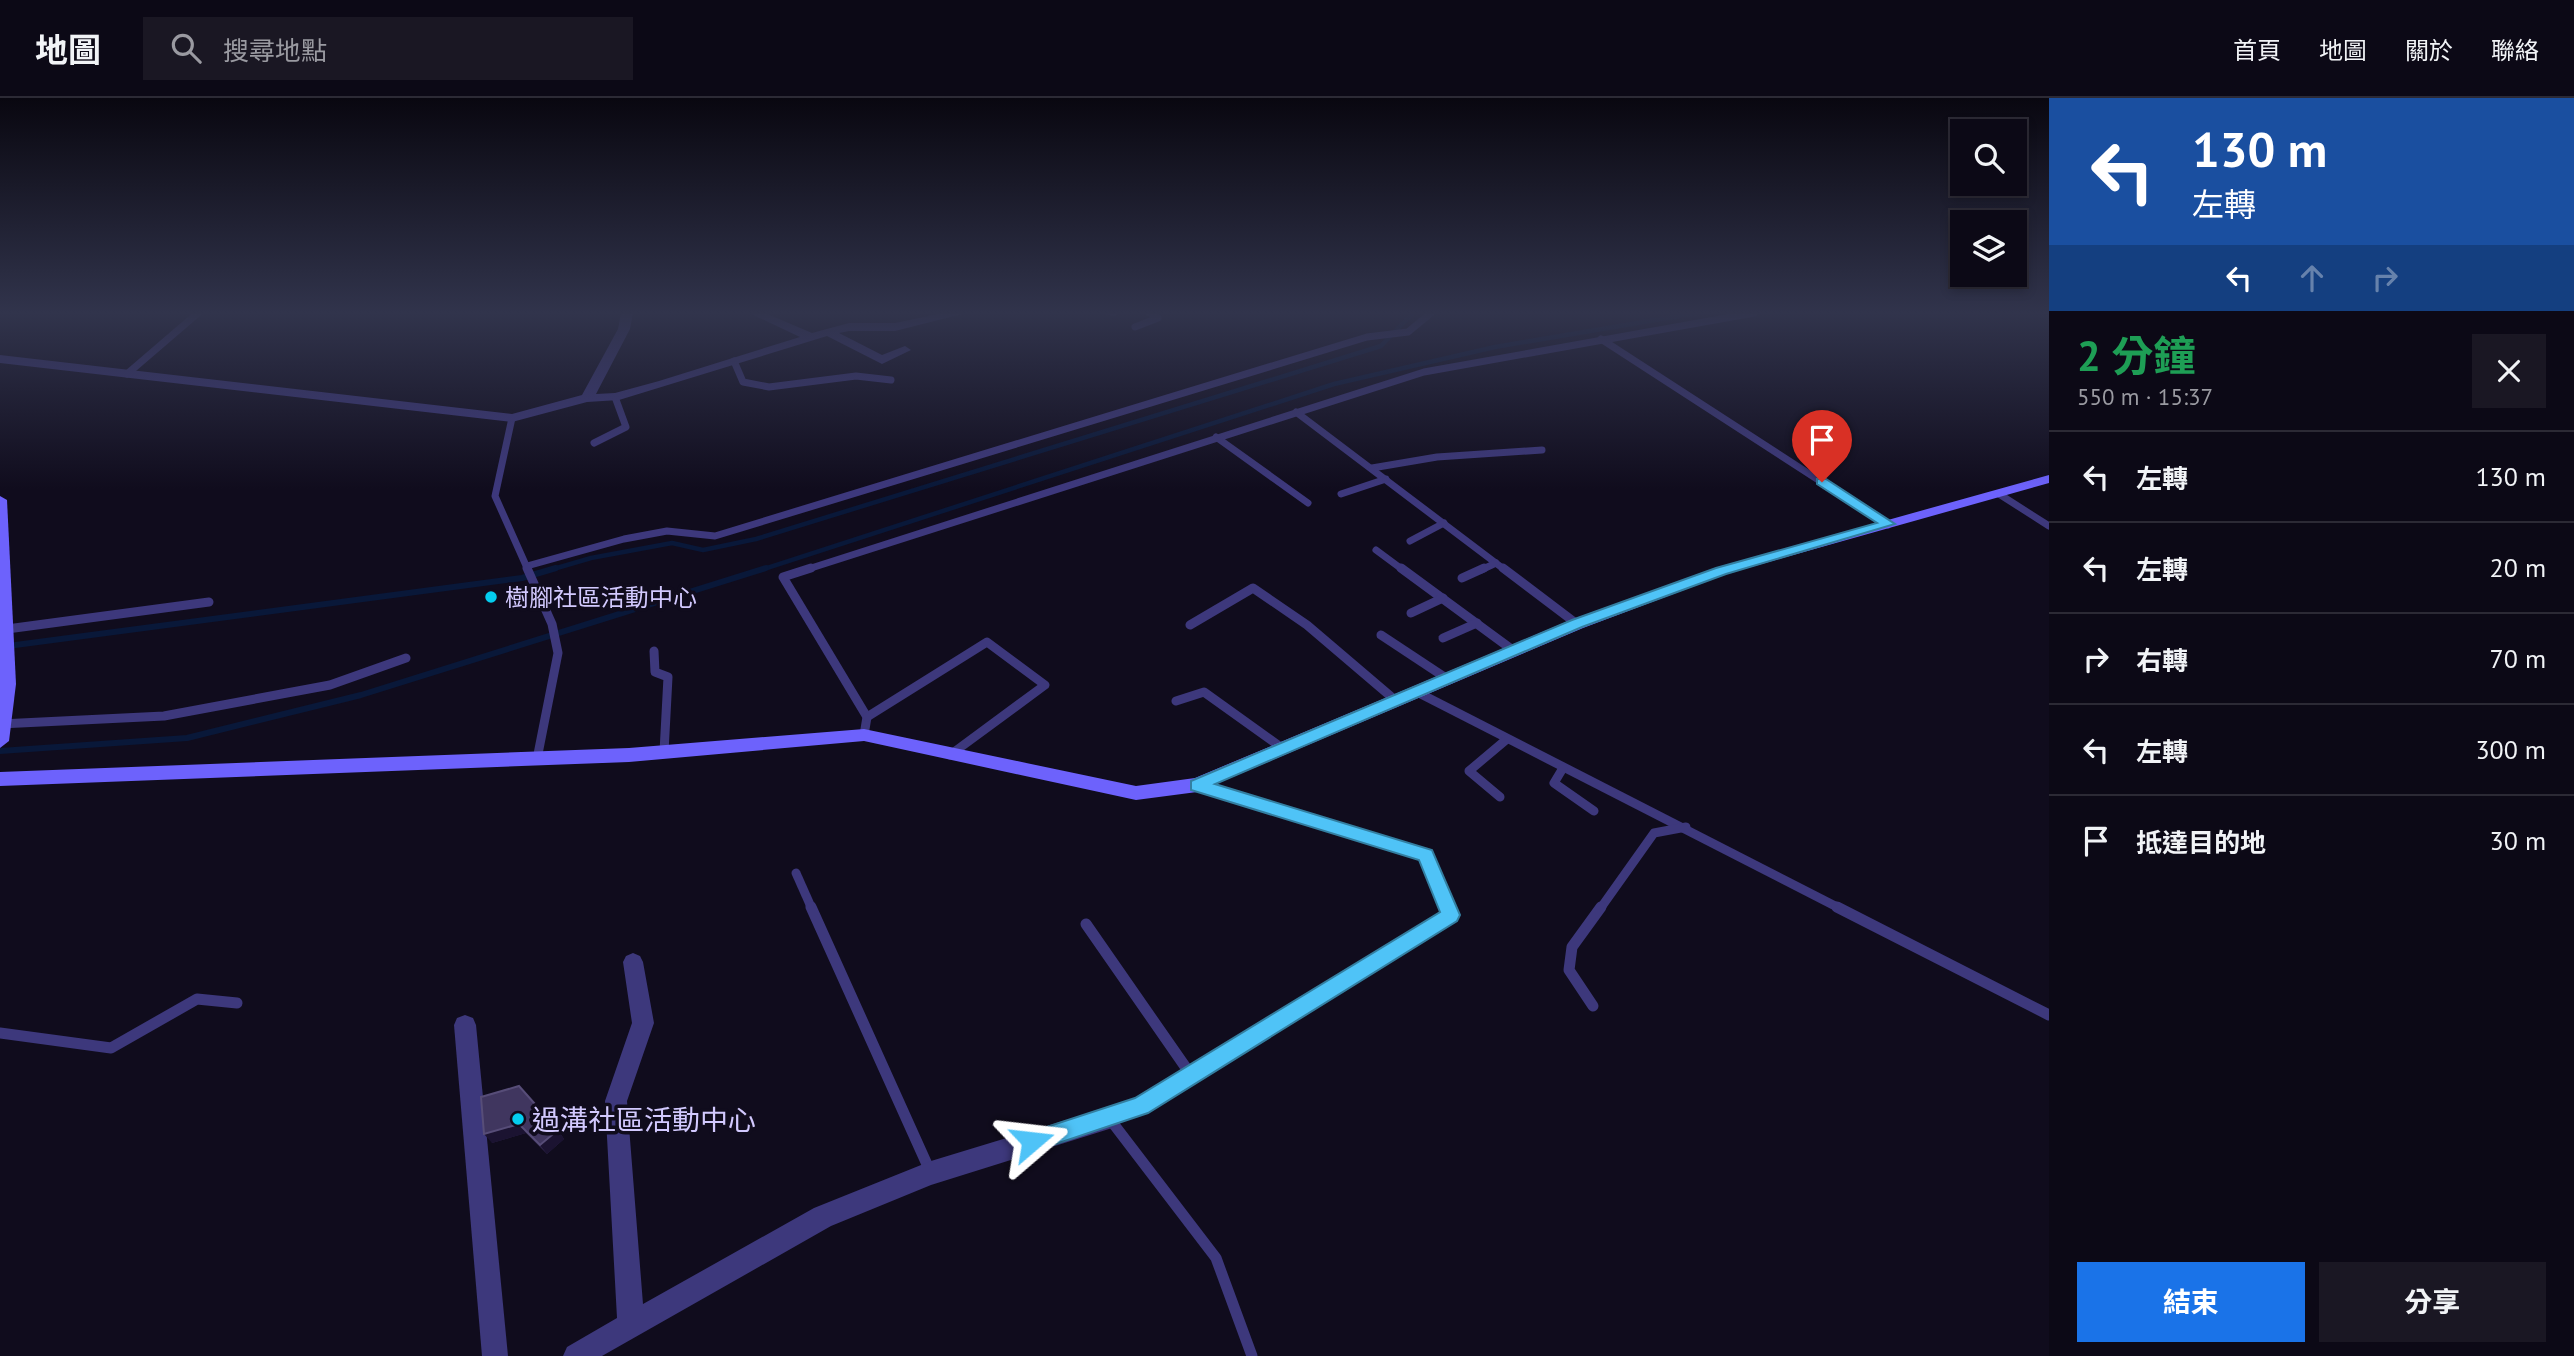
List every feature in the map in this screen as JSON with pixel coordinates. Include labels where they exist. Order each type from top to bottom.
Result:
[{"type":"street","points":[[108,372],[512,418],[587,398],[615,397],[699,372]]},
{"type":"street","points":[[587,398],[601,372]]},
{"type":"street","points":[[0,779],[537,759],[664,752],[864,734],[950,755],[1136,793],[1197,785],[1577,624],[1721,571],[2049,479]]},
{"type":"street","points":[[0,500],[7,629],[1,730]]},
{"type":"street","points":[[631,1325],[616,1101],[643,1023],[633,962]]},
{"type":"street","points":[[465,1025],[495,1356]]},
{"type":"street","points":[[576,1356],[823,1217],[930,1172],[1109,1118]]},
{"type":"lane","points":[[739,372],[743,382],[769,387],[856,376],[891,380]]},
{"type":"lane","points":[[528,568],[624,539],[667,531],[715,536],[1253,372]]},
{"type":"lane","points":[[864,734],[867,717],[783,577],[1426,372]]},
{"type":"lane","points":[[1652,372],[1888,524]]},
{"type":"lane","points":[[594,443],[626,427],[615,397]]},
{"type":"lane","points":[[1296,412],[1577,624]]},
{"type":"lane","points":[[512,418],[495,496],[552,624],[558,653],[537,759]]},
{"type":"lane","points":[[1216,437],[1308,503]]},
{"type":"lane","points":[[1372,468],[1437,457],[1542,450]]},
{"type":"lane","points":[[1341,494],[1385,479]]},
{"type":"lane","points":[[1998,494],[2049,526]]},
{"type":"lane","points":[[1410,541],[1444,523]]},
{"type":"lane","points":[[1376,550],[1514,651]]},
{"type":"lane","points":[[1462,578],[1496,563]]},
{"type":"lane","points":[[1190,625],[1253,588],[1307,625],[1395,700]]},
{"type":"lane","points":[[1411,613],[1443,598]]},
{"type":"lane","points":[[7,629],[209,601]]},
{"type":"lane","points":[[1443,638],[1476,623]]},
{"type":"lane","points":[[1381,635],[1446,678]]},
{"type":"lane","points":[[867,717],[987,642],[1045,685],[950,755]]},
{"type":"lane","points":[[654,651],[655,672],[668,677],[664,752]]},
{"type":"lane","points":[[1,730],[164,716],[330,685],[406,658]]},
{"type":"lane","points":[[1415,691],[1563,768],[1686,827],[2049,1015]]},
{"type":"lane","points":[[1176,701],[1204,692],[1282,748]]},
{"type":"lane","points":[[1500,797],[1469,771],[1507,738]]},
{"type":"lane","points":[[1563,768],[1554,783],[1594,811]]},
{"type":"lane","points":[[1197,785],[1426,855],[1450,915],[1140,1106],[1109,1118],[1216,1258],[1252,1356]]},
{"type":"lane","points":[[1593,1006],[1569,970],[1572,947],[1654,833],[1686,827]]},
{"type":"lane","points":[[796,873],[930,1172]]},
{"type":"lane","points":[[1086,924],[1191,1075]]},
{"type":"lane","points":[[0,1033],[111,1048],[197,999],[237,1003]]},
{"type":"building","name":"過溝社區活動中心","points":[[519,1086],[558,1130],[540,1145],[519,1124],[484,1134],[481,1097]]},
{"type":"waterway","points":[[550,570],[591,558],[672,543],[703,550],[756,539],[1298,372]]},
{"type":"waterway","points":[[761,570],[1334,384],[1387,372]]},
{"type":"waterway","points":[[0,647],[522,578],[556,568]]},
{"type":"waterway","points":[[0,751],[187,738],[361,695],[766,568]]},
{"type":"place","name":"樹腳社區活動中心","points":[[491,597]]},
{"type":"place","name":"過溝社區活動中心","points":[[518,1119]]},
{"type":"route","points":[[1032,1141],[1140,1106],[1450,915],[1426,855],[1197,785],[1577,624],[1721,571],[1888,524],[1822,482]]}]
